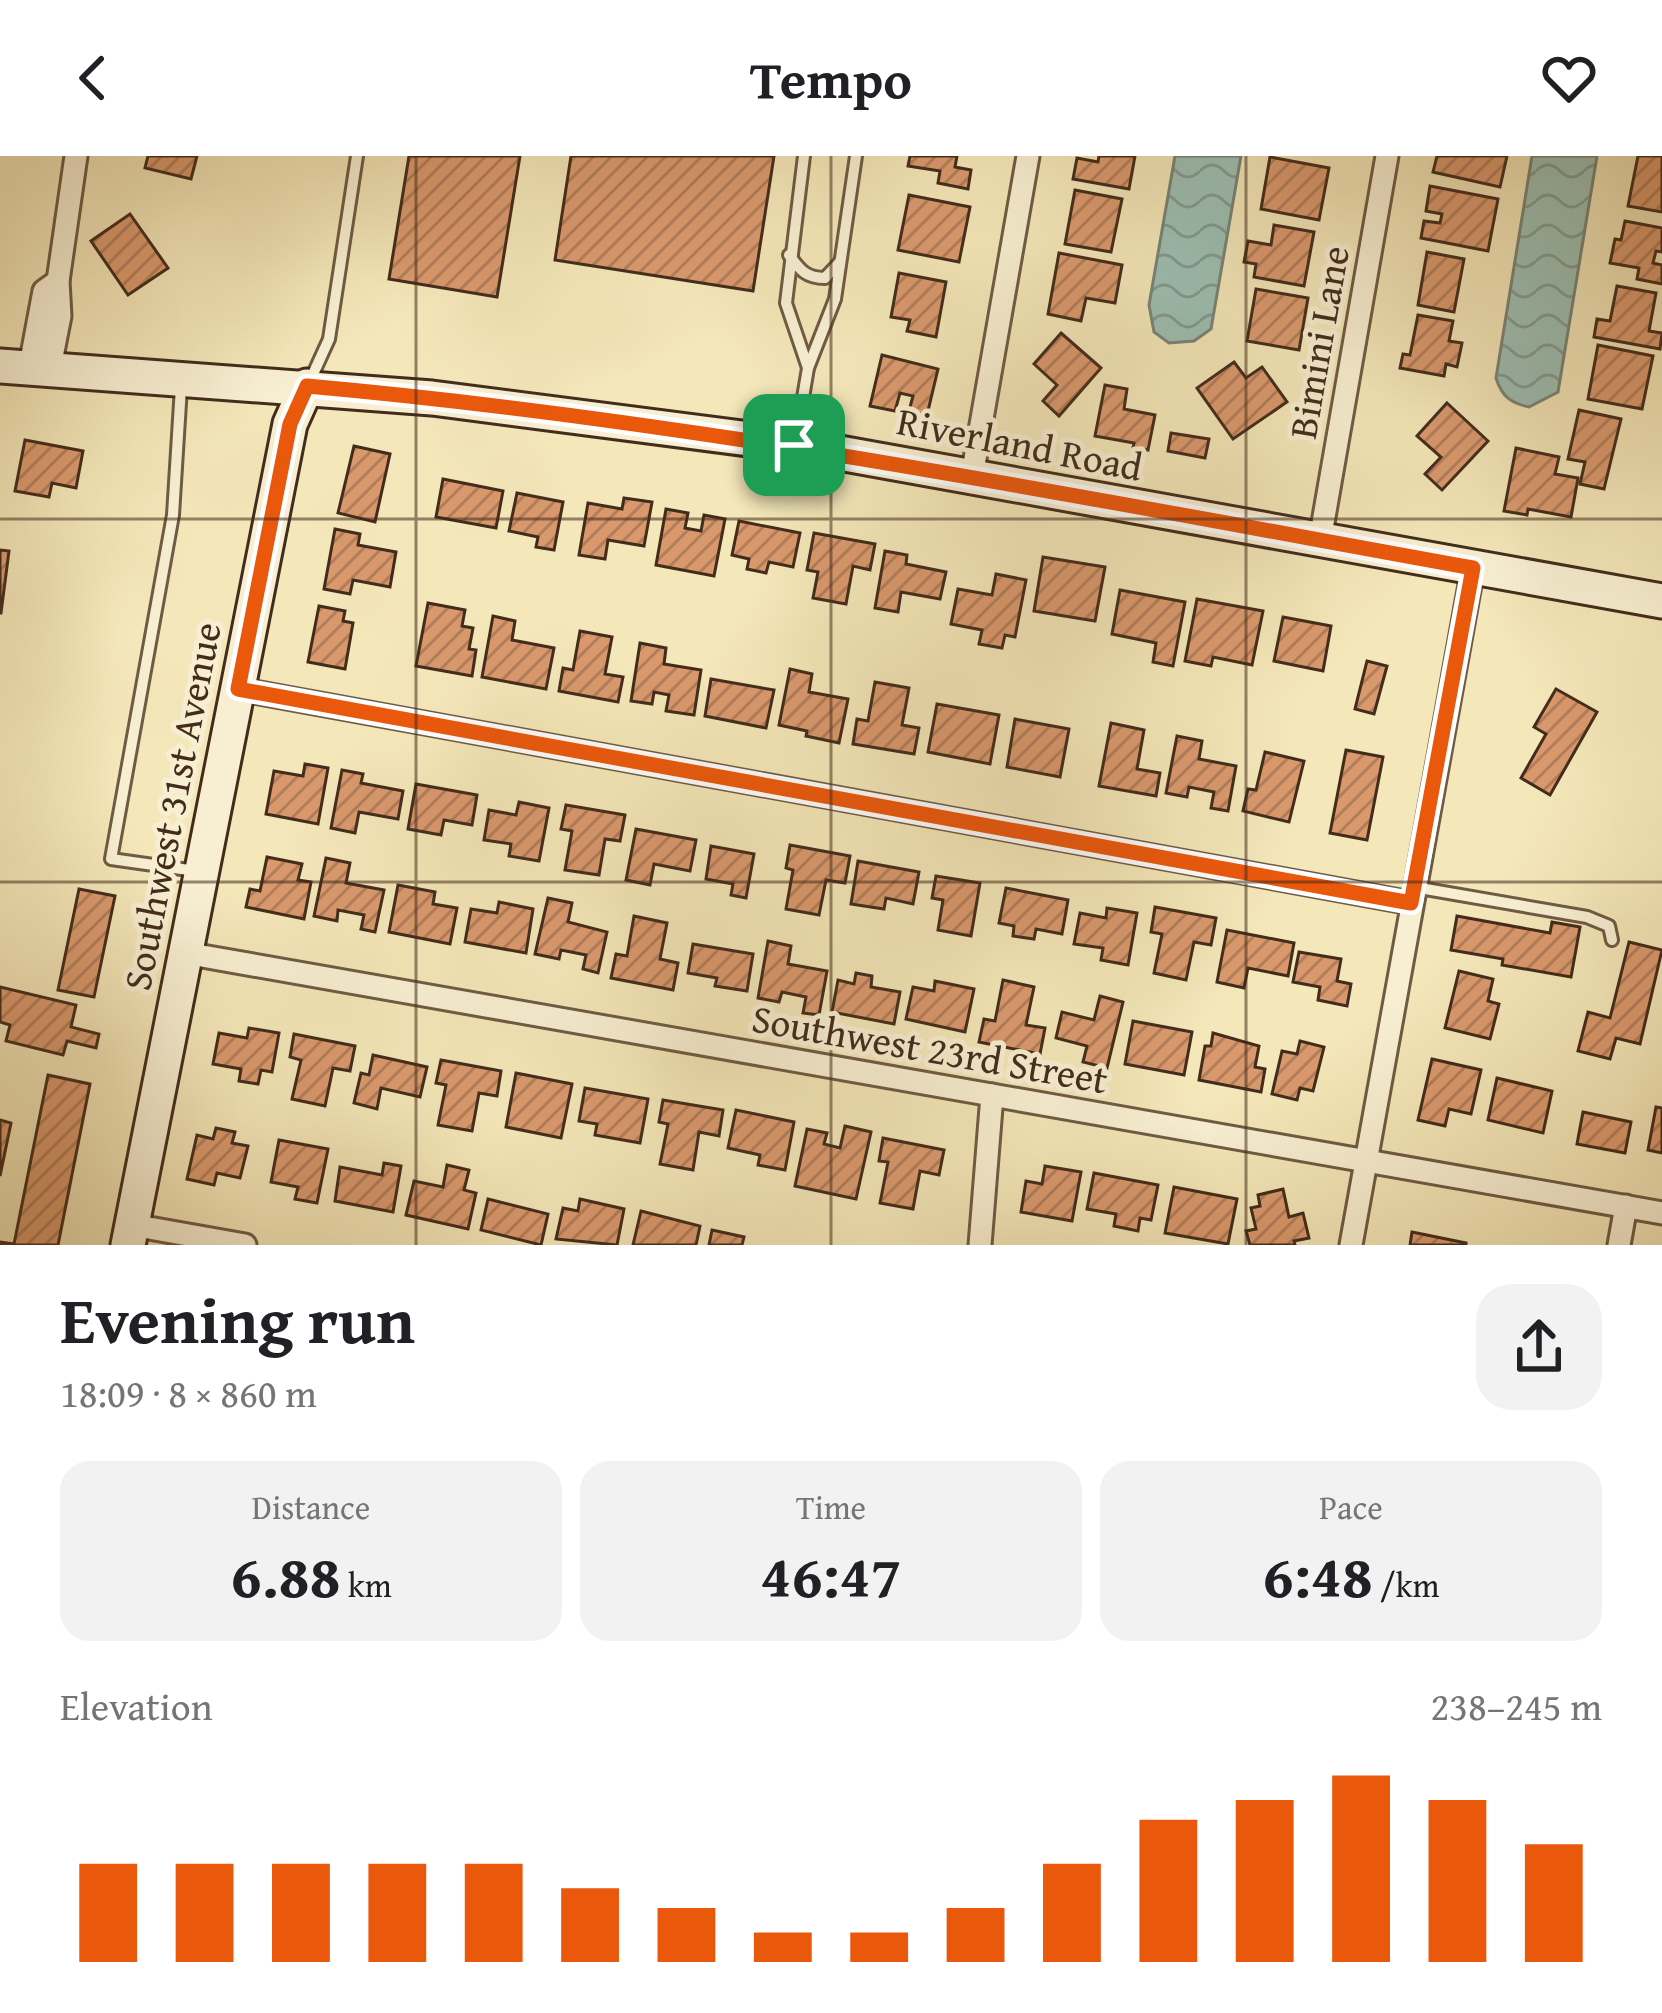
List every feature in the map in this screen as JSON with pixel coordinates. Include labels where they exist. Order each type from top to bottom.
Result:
[{"type":"street","points":[[26,366],[44,291],[58,281],[76,156]]},
{"type":"street","points":[[972,476],[1028,156]]},
{"type":"street","name":"Bimini Lane","points":[[1320,540],[1387,156]]},
{"type":"street","name":"Riverland Road","points":[[26,366],[307,386],[794,445],[1662,601]]},
{"type":"street","name":"Southwest 31st Avenue","points":[[130,1235],[290,424],[307,386]]},
{"type":"street","points":[[1352,1245],[1473,568]]},
{"type":"street","points":[[238,689],[1413,895]]},
{"type":"street","name":"Southwest 23rd Street","points":[[185,953],[1662,1213]]},
{"type":"street","points":[[980,1245],[992,1095]]},
{"type":"street","points":[[1619,1245],[1626,1206]]},
{"type":"street","points":[[130,1235],[245,1245]]},
{"type":"lane","points":[[307,386],[329,339],[357,156]]},
{"type":"lane","points":[[804,156],[786,303],[808,368]]},
{"type":"lane","points":[[794,445],[808,368],[835,299],[856,156]]},
{"type":"lane","points":[[789,255],[813,278],[826,278],[840,262]]},
{"type":"lane","points":[[182,378],[173,515],[111,859],[201,872]]},
{"type":"lane","points":[[1413,895],[1587,917],[1609,926],[1612,940]]},
{"type":"water","points":[[1175,156],[1241,156],[1211,329],[1194,341],[1169,343],[1154,332],[1149,305]]},
{"type":"water","points":[[1532,156],[1597,156],[1558,392],[1529,407],[1508,398],[1496,378]]},
{"type":"building","points":[[148,156],[197,156],[191,179],[145,168]]},
{"type":"building","points":[[409,156],[520,156],[497,297],[389,279]]},
{"type":"building","points":[[571,156],[774,156],[753,291],[555,260]]},
{"type":"building","points":[[910,156],[957,156],[955,167],[971,170],[968,189],[938,183],[940,171],[908,166]]},
{"type":"building","points":[[1099,156],[1135,156],[1129,189],[1073,179],[1077,158],[1098,162]]},
{"type":"building","points":[[1437,156],[1507,156],[1500,187],[1433,172]]},
{"type":"building","points":[[1638,156],[1662,156],[1662,212],[1628,206]]},
{"type":"building","points":[[1270,157],[1329,168],[1319,220],[1261,209]]},
{"type":"building","points":[[1430,186],[1498,199],[1488,251],[1421,238],[1424,221],[1440,223],[1442,214],[1426,211]]},
{"type":"building","points":[[1075,190],[1122,199],[1111,252],[1065,244]]},
{"type":"building","points":[[909,195],[970,207],[959,262],[898,250]]},
{"type":"building","points":[[130,214],[168,268],[128,295],[91,241]]},
{"type":"building","points":[[1625,221],[1662,228],[1662,252],[1656,251],[1653,263],[1662,265],[1662,284],[1637,279],[1639,268],[1610,263]]},
{"type":"building","points":[[1274,225],[1314,232],[1304,286],[1254,277],[1256,264],[1244,262],[1248,241],[1271,245]]},
{"type":"building","points":[[1427,252],[1464,259],[1454,312],[1418,305]]},
{"type":"building","points":[[1059,253],[1122,265],[1115,303],[1086,298],[1081,321],[1048,314]]},
{"type":"building","points":[[899,273],[946,282],[936,337],[907,331],[910,320],[891,317]]},
{"type":"building","points":[[1617,286],[1656,293],[1649,331],[1662,333],[1660,349],[1594,337],[1597,319],[1610,321]]},
{"type":"building","points":[[1256,289],[1308,298],[1299,350],[1247,341]]},
{"type":"building","points":[[1418,315],[1453,321],[1449,341],[1462,343],[1457,367],[1446,364],[1444,376],[1400,368],[1403,354],[1410,355]]},
{"type":"building","points":[[1061,333],[1101,368],[1059,416],[1043,401],[1057,385],[1034,364]]},
{"type":"building","points":[[1598,345],[1653,356],[1642,409],[1588,399]]},
{"type":"building","points":[[882,355],[938,369],[927,415],[909,411],[913,396],[900,393],[895,411],[870,406]]},
{"type":"building","points":[[1234,362],[1246,378],[1262,367],[1287,402],[1233,439],[1197,388]]},
{"type":"building","points":[[1105,385],[1127,389],[1124,409],[1155,415],[1148,450],[1095,436]]},
{"type":"building","points":[[1447,403],[1488,441],[1442,490],[1425,474],[1441,457],[1417,436]]},
{"type":"building","points":[[1579,410],[1621,419],[1604,489],[1580,484],[1585,462],[1568,459]]},
{"type":"building","points":[[1171,433],[1209,439],[1205,458],[1168,451]]},
{"type":"building","points":[[25,440],[83,451],[76,488],[52,483],[49,497],[15,491]]},
{"type":"building","points":[[354,446],[390,454],[375,522],[338,513]]},
{"type":"building","points":[[1516,448],[1559,457],[1555,474],[1578,478],[1571,517],[1528,509],[1527,515],[1504,511]]},
{"type":"building","points":[[443,479],[503,491],[496,528],[436,517]]},
{"type":"building","points":[[517,493],[563,502],[554,550],[536,547],[538,537],[509,531]]},
{"type":"building","points":[[624,498],[652,502],[644,546],[608,540],[605,559],[579,555],[588,503],[622,509]]},
{"type":"building","points":[[666,509],[688,513],[685,528],[701,531],[704,515],[725,519],[714,576],[656,565]]},
{"type":"building","points":[[739,521],[800,533],[793,567],[769,562],[766,573],[747,569],[749,559],[732,555]]},
{"type":"building","points":[[335,529],[360,534],[358,545],[396,552],[390,587],[353,580],[350,594],[324,589]]},
{"type":"building","points":[[814,533],[875,544],[870,570],[853,566],[846,604],[813,598],[818,572],[807,570]]},
{"type":"building","points":[[0,550],[9,551],[1,613],[0,613]]},
{"type":"building","points":[[885,551],[907,555],[906,564],[946,572],[940,599],[901,592],[898,612],[875,608]]},
{"type":"building","points":[[1043,557],[1105,567],[1095,621],[1034,611]]},
{"type":"building","points":[[996,574],[1026,580],[1015,637],[1005,635],[1002,648],[979,644],[982,630],[951,624],[958,589],[992,595]]},
{"type":"building","points":[[1120,590],[1185,602],[1173,666],[1153,662],[1156,643],[1112,634]]},
{"type":"building","points":[[1197,599],[1263,611],[1252,665],[1213,657],[1211,666],[1185,661]]},
{"type":"building","points":[[428,603],[465,610],[462,626],[473,628],[469,649],[476,650],[472,676],[416,666]]},
{"type":"building","points":[[319,606],[345,611],[343,621],[353,623],[345,669],[308,662]]},
{"type":"building","points":[[493,616],[515,621],[512,640],[554,648],[546,689],[482,677]]},
{"type":"building","points":[[1283,617],[1331,626],[1323,671],[1274,661]]},
{"type":"building","points":[[580,631],[612,637],[605,674],[623,677],[618,702],[559,691],[563,668],[573,670]]},
{"type":"building","points":[[640,643],[666,648],[664,664],[701,670],[694,715],[666,711],[669,695],[654,692],[652,704],[631,701]]},
{"type":"building","points":[[1367,661],[1387,666],[1374,714],[1355,709]]},
{"type":"building","points":[[790,669],[812,674],[809,692],[848,699],[839,743],[779,725]]},
{"type":"building","points":[[711,679],[774,690],[766,728],[705,716]]},
{"type":"building","points":[[875,682],[909,688],[902,725],[919,728],[914,754],[853,744],[857,719],[868,721]]},
{"type":"building","points":[[1556,689],[1597,712],[1550,795],[1521,778],[1546,734],[1534,727]]},
{"type":"building","points":[[937,704],[999,715],[990,764],[928,752]]},
{"type":"building","points":[[1015,719],[1069,729],[1060,777],[1007,767]]},
{"type":"building","points":[[1111,723],[1144,730],[1137,769],[1160,773],[1156,796],[1099,786]]},
{"type":"building","points":[[1177,736],[1202,741],[1199,759],[1236,766],[1228,811],[1211,808],[1214,792],[1189,787],[1187,797],[1166,793]]},
{"type":"building","points":[[1346,750],[1383,757],[1367,840],[1330,833]]},
{"type":"building","points":[[1265,752],[1304,761],[1289,822],[1243,811],[1248,789],[1256,790]]},
{"type":"building","points":[[305,764],[328,768],[318,824],[266,814],[274,771],[303,776]]},
{"type":"building","points":[[342,770],[363,774],[361,783],[403,791],[398,819],[359,812],[355,833],[331,828]]},
{"type":"building","points":[[416,784],[477,795],[472,825],[444,820],[441,835],[408,829]]},
{"type":"building","points":[[519,802],[549,808],[539,861],[509,856],[511,844],[484,840],[489,810],[516,815]]},
{"type":"building","points":[[566,805],[625,815],[620,841],[605,839],[599,875],[565,870],[572,831],[561,829]]},
{"type":"building","points":[[636,829],[696,840],[690,871],[654,864],[650,885],[626,880]]},
{"type":"building","points":[[790,845],[850,856],[845,883],[826,880],[819,915],[786,909],[793,870],[786,868]]},
{"type":"building","points":[[711,846],[754,854],[746,898],[731,895],[733,884],[706,879]]},
{"type":"building","points":[[267,857],[302,864],[298,880],[311,882],[304,919],[246,907],[250,889],[260,891]]},
{"type":"building","points":[[326,858],[350,863],[346,883],[384,890],[375,932],[361,929],[364,915],[338,910],[337,921],[314,916]]},
{"type":"building","points":[[858,861],[919,872],[913,904],[886,898],[884,909],[851,904]]},
{"type":"building","points":[[936,876],[980,883],[971,936],[938,930],[943,900],[932,898]]},
{"type":"building","points":[[398,885],[435,892],[433,904],[457,908],[450,944],[389,932]]},
{"type":"building","points":[[1006,888],[1068,900],[1062,934],[1036,929],[1034,939],[1013,936],[1014,926],[999,923]]},
{"type":"building","points":[[79,889],[115,896],[94,997],[58,990]]},
{"type":"building","points":[[548,898],[572,903],[568,922],[607,932],[598,973],[583,969],[586,955],[561,950],[559,959],[535,954]]},
{"type":"building","points":[[499,902],[533,909],[526,953],[465,942],[471,909],[497,913]]},
{"type":"building","points":[[1155,907],[1216,918],[1211,945],[1194,942],[1186,980],[1154,973],[1162,934],[1151,932]]},
{"type":"building","points":[[1107,908],[1137,913],[1128,965],[1101,960],[1103,948],[1074,944],[1080,913],[1106,918]]},
{"type":"building","points":[[634,916],[667,923],[660,959],[678,963],[673,990],[611,978],[616,954],[627,956]]},
{"type":"building","points":[[1457,916],[1550,933],[1552,922],[1580,927],[1571,977],[1451,950]]},
{"type":"building","points":[[1227,930],[1294,943],[1288,976],[1248,968],[1244,988],[1217,982]]},
{"type":"building","points":[[768,941],[791,946],[788,964],[827,971],[819,1015],[803,1013],[806,997],[782,992],[779,1002],[758,998]]},
{"type":"building","points":[[1629,942],[1662,950],[1640,1044],[1616,1038],[1610,1059],[1578,1051],[1588,1012],[1610,1018]]},
{"type":"building","points":[[693,944],[753,954],[747,991],[715,986],[717,978],[688,973]]},
{"type":"building","points":[[1299,952],[1341,959],[1337,981],[1351,984],[1347,1006],[1318,1000],[1320,987],[1293,982]]},
{"type":"building","points":[[1459,971],[1493,979],[1488,1001],[1499,1004],[1490,1039],[1445,1028]]},
{"type":"building","points":[[856,973],[872,976],[871,987],[900,992],[894,1024],[832,1012],[838,980],[854,984]]},
{"type":"building","points":[[1003,980],[1034,987],[1026,1025],[1045,1028],[1040,1054],[979,1042],[984,1019],[995,1021]]},
{"type":"building","points":[[935,981],[974,989],[965,1032],[906,1019],[913,987],[934,991]]},
{"type":"building","points":[[0,987],[76,1005],[71,1027],[99,1034],[96,1048],[67,1041],[63,1055],[6,1041],[10,1025],[0,1022]]},
{"type":"building","points":[[1100,996],[1123,1002],[1107,1068],[1083,1062],[1087,1046],[1056,1038],[1062,1012],[1094,1020]]},
{"type":"building","points":[[1133,1021],[1192,1032],[1184,1075],[1125,1064]]},
{"type":"building","points":[[249,1028],[279,1033],[272,1072],[261,1070],[258,1084],[239,1081],[241,1069],[213,1064],[219,1033],[247,1038]]},
{"type":"building","points":[[1213,1033],[1259,1046],[1255,1067],[1265,1069],[1261,1092],[1199,1080],[1205,1046],[1211,1046]]},
{"type":"building","points":[[294,1034],[355,1046],[350,1071],[333,1068],[325,1106],[292,1099],[301,1060],[290,1057]]},
{"type":"building","points":[[1300,1041],[1324,1047],[1313,1091],[1300,1088],[1297,1100],[1272,1094],[1282,1051],[1297,1054]]},
{"type":"building","points":[[373,1055],[427,1067],[420,1097],[381,1088],[377,1109],[354,1103],[361,1073],[369,1075]]},
{"type":"building","points":[[1432,1059],[1481,1070],[1471,1114],[1449,1109],[1445,1126],[1418,1120]]},
{"type":"building","points":[[441,1060],[501,1071],[497,1096],[479,1093],[472,1131],[438,1125],[446,1085],[436,1083]]},
{"type":"building","points":[[516,1073],[572,1084],[561,1138],[506,1127]]},
{"type":"building","points":[[48,1075],[90,1084],[58,1245],[0,1245],[14,1244]]},
{"type":"building","points":[[1497,1078],[1552,1091],[1543,1133],[1488,1120]]},
{"type":"building","points":[[585,1088],[648,1099],[640,1143],[595,1135],[597,1124],[579,1121]]},
{"type":"building","points":[[663,1100],[723,1110],[719,1136],[699,1132],[693,1170],[660,1164],[668,1124],[659,1122]]},
{"type":"building","points":[[1656,1107],[1662,1108],[1662,1153],[1648,1150]]},
{"type":"building","points":[[736,1110],[794,1122],[785,1170],[758,1165],[760,1155],[728,1148]]},
{"type":"building","points":[[1583,1112],[1631,1122],[1625,1153],[1577,1144]]},
{"type":"building","points":[[0,1120],[11,1123],[0,1176]]},
{"type":"building","points":[[845,1126],[871,1132],[856,1199],[795,1186],[807,1129],[827,1133],[824,1144],[840,1148]]},
{"type":"building","points":[[216,1128],[235,1132],[232,1143],[248,1146],[240,1178],[217,1173],[214,1185],[187,1179],[197,1135],[213,1139]]},
{"type":"building","points":[[883,1138],[944,1150],[939,1175],[920,1171],[913,1209],[880,1203],[888,1162],[879,1161]]},
{"type":"building","points":[[279,1140],[328,1149],[317,1203],[295,1199],[298,1187],[271,1182]]},
{"type":"building","points":[[384,1163],[401,1166],[393,1212],[335,1201],[340,1167],[382,1175]]},
{"type":"building","points":[[447,1165],[469,1170],[464,1190],[476,1193],[468,1229],[406,1215],[414,1181],[443,1187]]},
{"type":"building","points":[[1045,1166],[1081,1172],[1072,1221],[1021,1212],[1026,1181],[1042,1184]]},
{"type":"building","points":[[1094,1173],[1158,1185],[1151,1220],[1140,1218],[1138,1231],[1114,1226],[1116,1214],[1087,1209]]},
{"type":"building","points":[[1174,1187],[1237,1199],[1228,1244],[1165,1233]]},
{"type":"building","points":[[1283,1189],[1289,1217],[1303,1213],[1309,1238],[1294,1241],[1295,1245],[1250,1245],[1246,1231],[1256,1229],[1251,1208],[1260,1206],[1258,1195]]},
{"type":"building","points":[[488,1199],[548,1214],[541,1245],[481,1230]]},
{"type":"building","points":[[580,1199],[624,1209],[617,1245],[556,1239],[563,1208],[578,1211]]},
{"type":"building","points":[[641,1211],[700,1226],[696,1245],[633,1245]]},
{"type":"building","points":[[712,1230],[744,1237],[742,1245],[709,1245]]},
{"type":"building","points":[[1412,1232],[1466,1243],[1466,1245],[1410,1245]]},
{"type":"route","points":[[307,386],[794,445],[1473,568],[1411,903],[238,689],[290,424],[307,386]]}]
